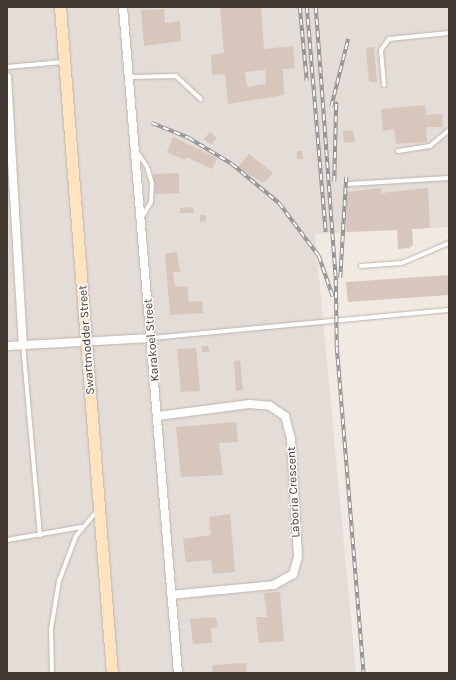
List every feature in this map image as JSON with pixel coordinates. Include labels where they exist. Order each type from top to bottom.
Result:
[{"type":"main road","name":"Swartmodder Street","points":[[60,7],[112,673]]},
{"type":"street","name":"Karakoel Street","points":[[123,7],[134,149],[142,217],[178,673]]},
{"type":"street","points":[[7,77],[10,155],[23,345]]},
{"type":"street","points":[[7,346],[151,338]]},
{"type":"street","name":"Laboria Crescent","points":[[158,416],[249,404],[270,406],[284,416],[291,439],[298,557],[293,574],[274,584],[171,595]]},
{"type":"lane","points":[[384,85],[381,50],[389,39],[449,32]]},
{"type":"lane","points":[[7,67],[64,62]]},
{"type":"lane","points":[[129,77],[176,76],[201,99]]},
{"type":"lane","points":[[398,151],[430,146],[449,130]]},
{"type":"lane","points":[[134,149],[147,167],[152,183],[151,202],[142,217]]},
{"type":"lane","points":[[349,184],[449,178]]},
{"type":"lane","points":[[361,266],[414,260],[449,243]]},
{"type":"lane","points":[[151,338],[449,310]]},
{"type":"lane","points":[[23,345],[40,535]]},
{"type":"lane","points":[[52,673],[51,629],[59,581],[82,527],[99,509]]},
{"type":"lane","points":[[7,540],[82,527]]},
{"type":"shaded area","points":[[7,7],[449,7],[449,227],[315,234],[356,673],[7,673]]},
{"type":"building","points":[[220,7],[261,7],[264,49],[293,46],[295,68],[283,69],[284,95],[228,104],[225,74],[212,75],[211,55],[224,53]],"holes":[[[265,70],[266,84],[247,87],[245,72]]]},
{"type":"building","points":[[164,9],[165,23],[180,21],[181,41],[144,46],[141,10]]},
{"type":"building","points":[[374,47],[377,82],[369,82],[366,48]]},
{"type":"building","points":[[425,105],[426,115],[442,114],[443,127],[426,127],[427,142],[396,144],[394,129],[383,131],[381,109]]},
{"type":"building","points":[[353,130],[355,142],[344,143],[343,131]]},
{"type":"building","points":[[210,132],[217,138],[211,145],[204,139]]},
{"type":"building","points":[[173,137],[217,158],[212,169],[186,157],[185,160],[167,152]]},
{"type":"building","points":[[297,151],[302,151],[303,159],[297,159]]},
{"type":"building","points":[[249,154],[273,173],[263,183],[238,167]]},
{"type":"building","points":[[179,173],[179,193],[155,194],[154,174]]},
{"type":"building","points":[[381,188],[381,193],[428,188],[430,228],[412,229],[413,245],[409,248],[398,249],[397,230],[346,232],[347,192]]},
{"type":"building","points":[[193,207],[194,213],[180,213],[180,208]]},
{"type":"building","points":[[200,215],[206,215],[206,221],[200,222]]},
{"type":"building","points":[[177,252],[180,272],[173,272],[175,287],[187,286],[189,302],[202,301],[203,313],[170,315],[165,254]]},
{"type":"building","points":[[449,275],[449,295],[348,302],[346,282]]},
{"type":"building","points":[[202,346],[208,346],[209,352],[202,352]]},
{"type":"building","points":[[196,348],[200,391],[181,392],[177,349]]},
{"type":"building","points":[[240,360],[243,390],[236,391],[234,361]]},
{"type":"building","points":[[236,422],[238,442],[219,443],[223,475],[181,477],[176,427]]},
{"type":"building","points":[[230,514],[235,572],[213,574],[211,560],[186,562],[183,539],[211,535],[209,517]]},
{"type":"building","points":[[280,592],[284,641],[259,643],[256,617],[267,617],[264,593]]},
{"type":"building","points":[[216,617],[218,627],[211,628],[212,643],[193,644],[190,619]]},
{"type":"building","points":[[246,663],[247,673],[213,673],[212,665]]},
{"type":"railway","points":[[300,7],[307,81]]},
{"type":"railway","points":[[307,7],[326,232]]},
{"type":"railway","points":[[316,7],[336,280],[337,347],[364,673]]},
{"type":"railway","points":[[331,107],[348,39]]},
{"type":"railway","points":[[334,182],[336,102]]},
{"type":"railway","points":[[152,123],[189,138],[232,164],[279,203],[319,256],[333,297]]},
{"type":"railway","points":[[340,278],[346,177]]}]
